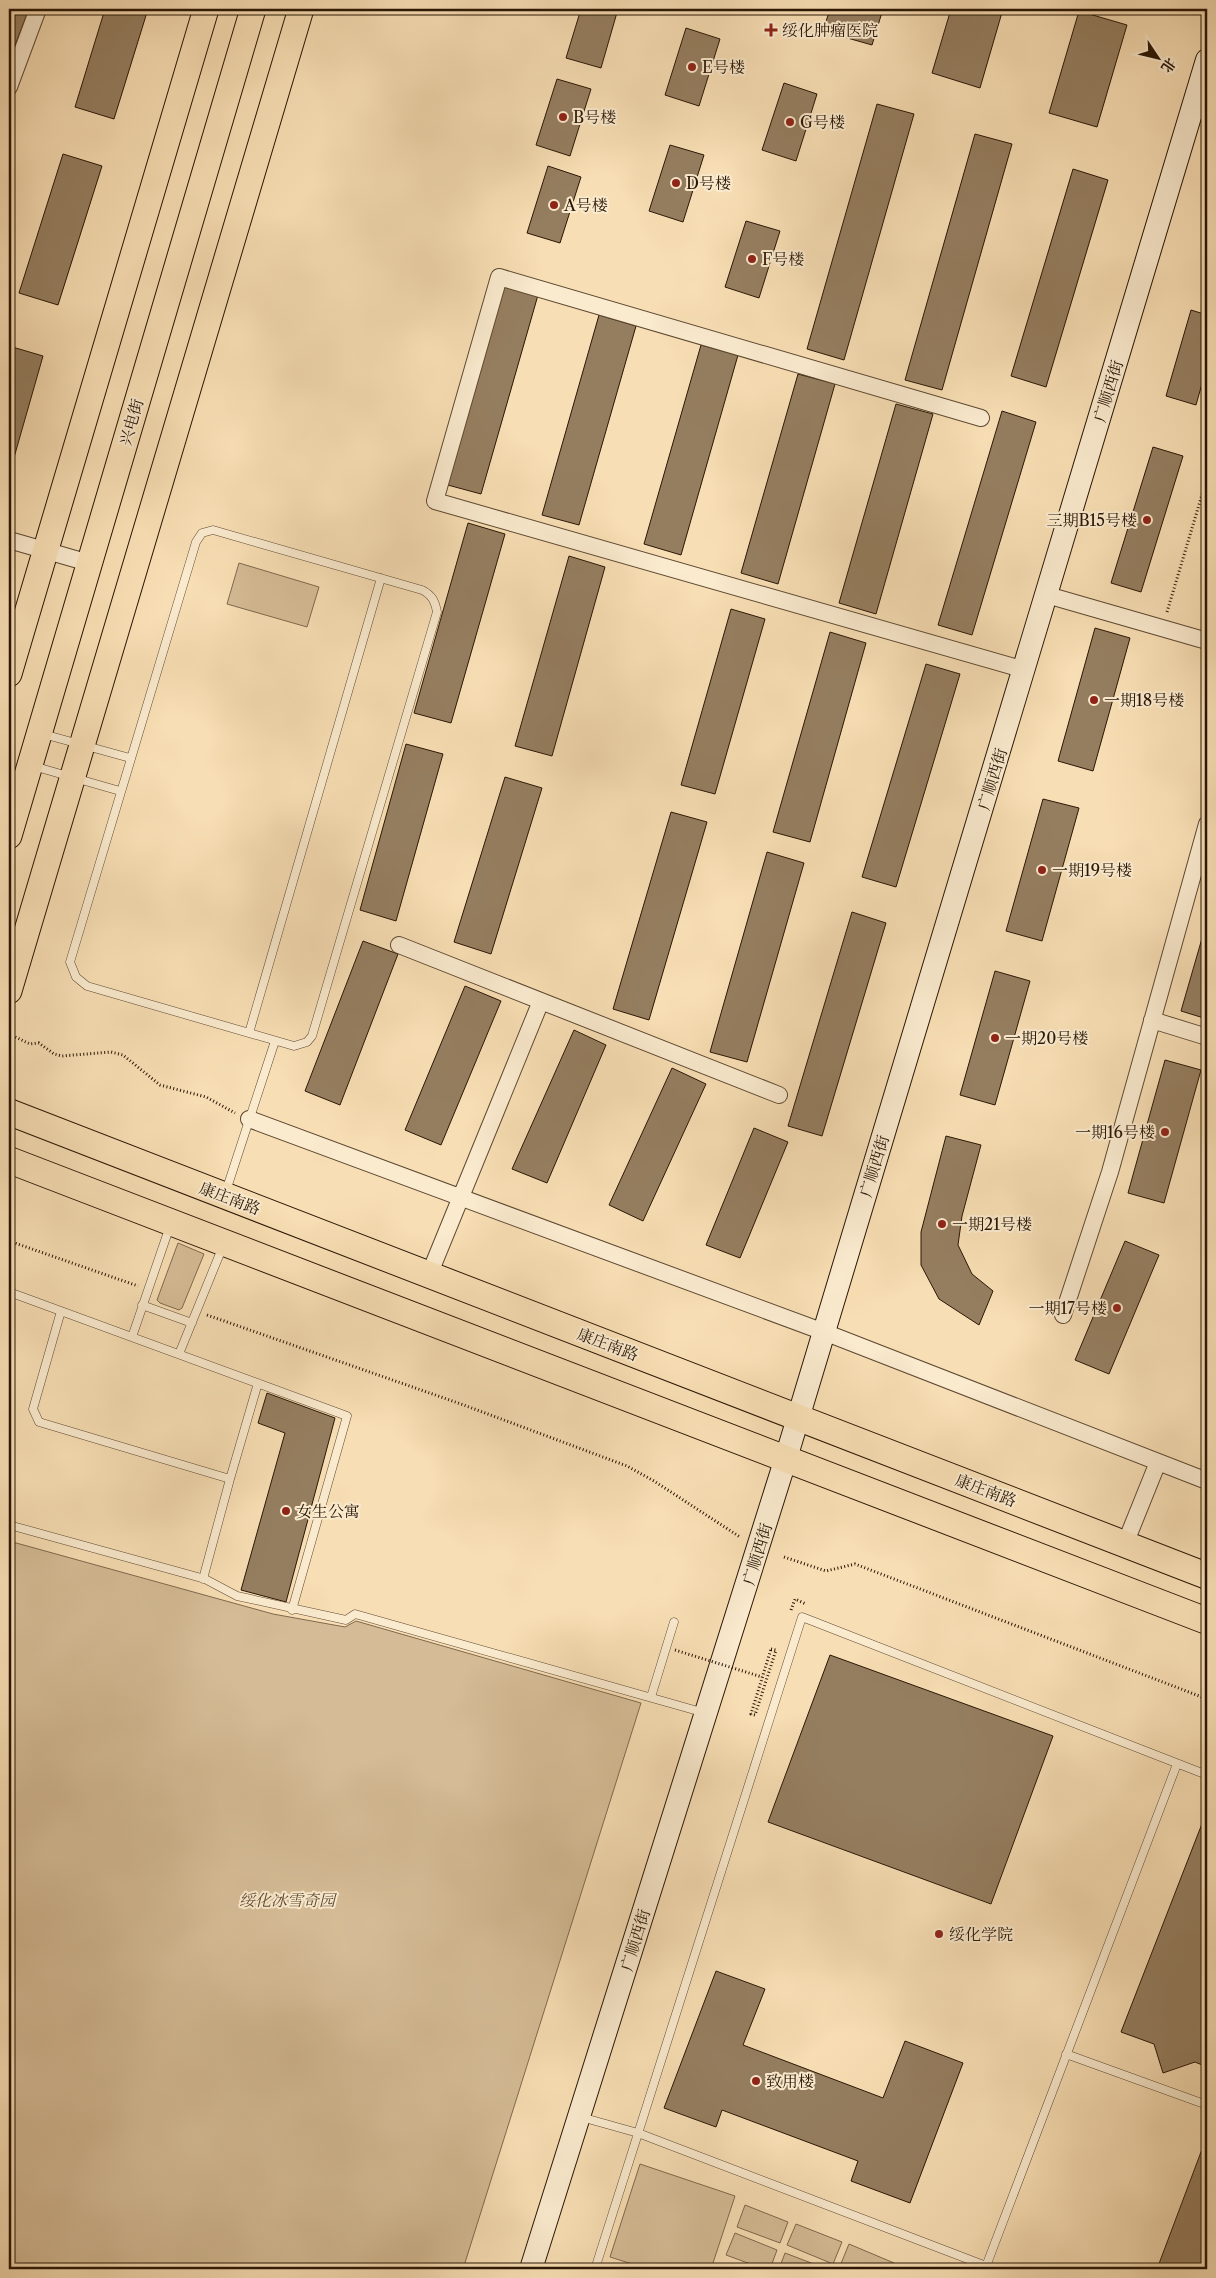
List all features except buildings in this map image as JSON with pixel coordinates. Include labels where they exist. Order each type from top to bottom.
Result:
[{"type":"highway","name":"康庄南路","points":[[9,1112],[1207,1576]]},
{"type":"highway","points":[[9,1160],[171,1224],[786,1458],[1207,1621]]},
{"type":"main road","points":[[9,674],[206,9]]},
{"type":"main road","name":"兴电街","points":[[9,836],[253,9]]},
{"type":"main road","points":[[9,991],[301,9]]},
{"type":"main road","name":"广顺西街","points":[[531,2269],[786,1458],[1048,595],[1207,60]]},
{"type":"street","points":[[9,87],[38,9]]},
{"type":"street","points":[[981,418],[499,277],[435,501],[1025,670]]},
{"type":"street","points":[[9,540],[90,563]]},
{"type":"street","points":[[1048,595],[1207,641]]},
{"type":"street","points":[[1063,1315],[1110,1172],[1207,824]]},
{"type":"street","points":[[400,945],[779,1095]]},
{"type":"street","points":[[429,1274],[541,1001]]},
{"type":"street","points":[[1152,1020],[1207,1037]]},
{"type":"street","points":[[249,1119],[824,1332],[1207,1481]]},
{"type":"street","points":[[1126,1544],[1158,1462]]},
{"type":"lane","points":[[213,530],[223,531],[381,578],[430,594],[436,603],[437,612],[312,1036],[307,1042],[294,1046],[87,986],[76,977],[72,970],[71,952],[196,542],[202,533],[213,530]]},
{"type":"lane","points":[[249,1033],[381,578]]},
{"type":"lane","points":[[39,733],[130,758]]},
{"type":"lane","points":[[30,765],[120,791]]},
{"type":"lane","points":[[224,1195],[275,1041]]},
{"type":"lane","points":[[132,1337],[171,1224]]},
{"type":"lane","points":[[179,1354],[224,1244]]},
{"type":"lane","points":[[9,1292],[347,1416],[292,1610]]},
{"type":"lane","points":[[142,1306],[192,1323]]},
{"type":"lane","points":[[61,1311],[33,1409],[39,1422],[230,1479]]},
{"type":"lane","points":[[203,1579],[258,1383]]},
{"type":"lane","points":[[9,1525],[203,1579],[238,1596],[292,1610],[346,1620],[354,1614],[707,1713]]},
{"type":"lane","points":[[595,2269],[802,1617],[1207,1775]]},
{"type":"lane","points":[[651,1697],[674,1622]]},
{"type":"lane","points":[[580,2117],[638,2133],[989,2268],[1066,2054],[1177,1764]]},
{"type":"lane","points":[[1066,2054],[1207,2105]]},
{"type":"path","points":[[1163,628],[1207,478]]},
{"type":"path","points":[[9,1034],[30,1044],[39,1044],[54,1054],[62,1056],[111,1052],[123,1055],[160,1085],[206,1097],[249,1119]]},
{"type":"path","points":[[9,1241],[148,1290]]},
{"type":"path","points":[[196,1312],[461,1404],[627,1466],[654,1481],[740,1537]]},
{"type":"path","points":[[784,1557],[826,1571],[855,1564],[1207,1698]]},
{"type":"path","points":[[789,1618],[795,1599],[813,1606]]},
{"type":"path","points":[[756,1722],[780,1646]]},
{"type":"path","points":[[771,1649],[776,1650],[755,1715],[751,1714],[762,1677],[771,1649]]},
{"type":"path","points":[[675,1650],[762,1677]]},
{"type":"green space","points":[[239,563],[319,587],[307,627],[227,604]]},
{"type":"green space","points":[[178,1243],[204,1254],[182,1308],[179,1310],[157,1300]]},
{"type":"green space","name":"绥化冰雪奇园","points":[[9,1541],[273,1614],[345,1627],[356,1621],[641,1703],[463,2269],[9,2269]]},
{"type":"green space","points":[[640,2164],[735,2196],[711,2269],[648,2269],[610,2257]]},
{"type":"green space","points":[[745,2205],[788,2222],[780,2243],[737,2227]]},
{"type":"green space","points":[[796,2224],[842,2242],[833,2264],[787,2245]]},
{"type":"green space","points":[[735,2233],[777,2250],[770,2269],[764,2269],[726,2255]]},
{"type":"green space","points":[[849,2244],[894,2263],[892,2269],[848,2269],[840,2266]]},
{"type":"green space","points":[[785,2253],[827,2269],[779,2269]]},
{"type":"place","name":"绥化肿瘤医院","points":[[771,30]]},
{"type":"place","name":"E号楼","points":[[692,67]]},
{"type":"place","name":"B号楼","points":[[563,117]]},
{"type":"place","name":"G号楼","points":[[790,122]]},
{"type":"place","name":"D号楼","points":[[676,183]]},
{"type":"place","name":"A号楼","points":[[554,205]]},
{"type":"place","name":"F号楼","points":[[752,259]]},
{"type":"place","name":"三期B15号楼","points":[[1147,520]]},
{"type":"place","name":"一期18号楼","points":[[1094,700]]},
{"type":"place","name":"一期19号楼","points":[[1042,870]]},
{"type":"place","name":"一期20号楼","points":[[995,1038]]},
{"type":"place","name":"一期16号楼","points":[[1165,1132]]},
{"type":"place","name":"一期21号楼","points":[[942,1224]]},
{"type":"place","name":"一期17号楼","points":[[1117,1308]]},
{"type":"place","name":"女生公寓","points":[[286,1511]]},
{"type":"place","name":"绥化学院","points":[[939,1934]]},
{"type":"place","name":"致用楼","points":[[756,2081]]}]
